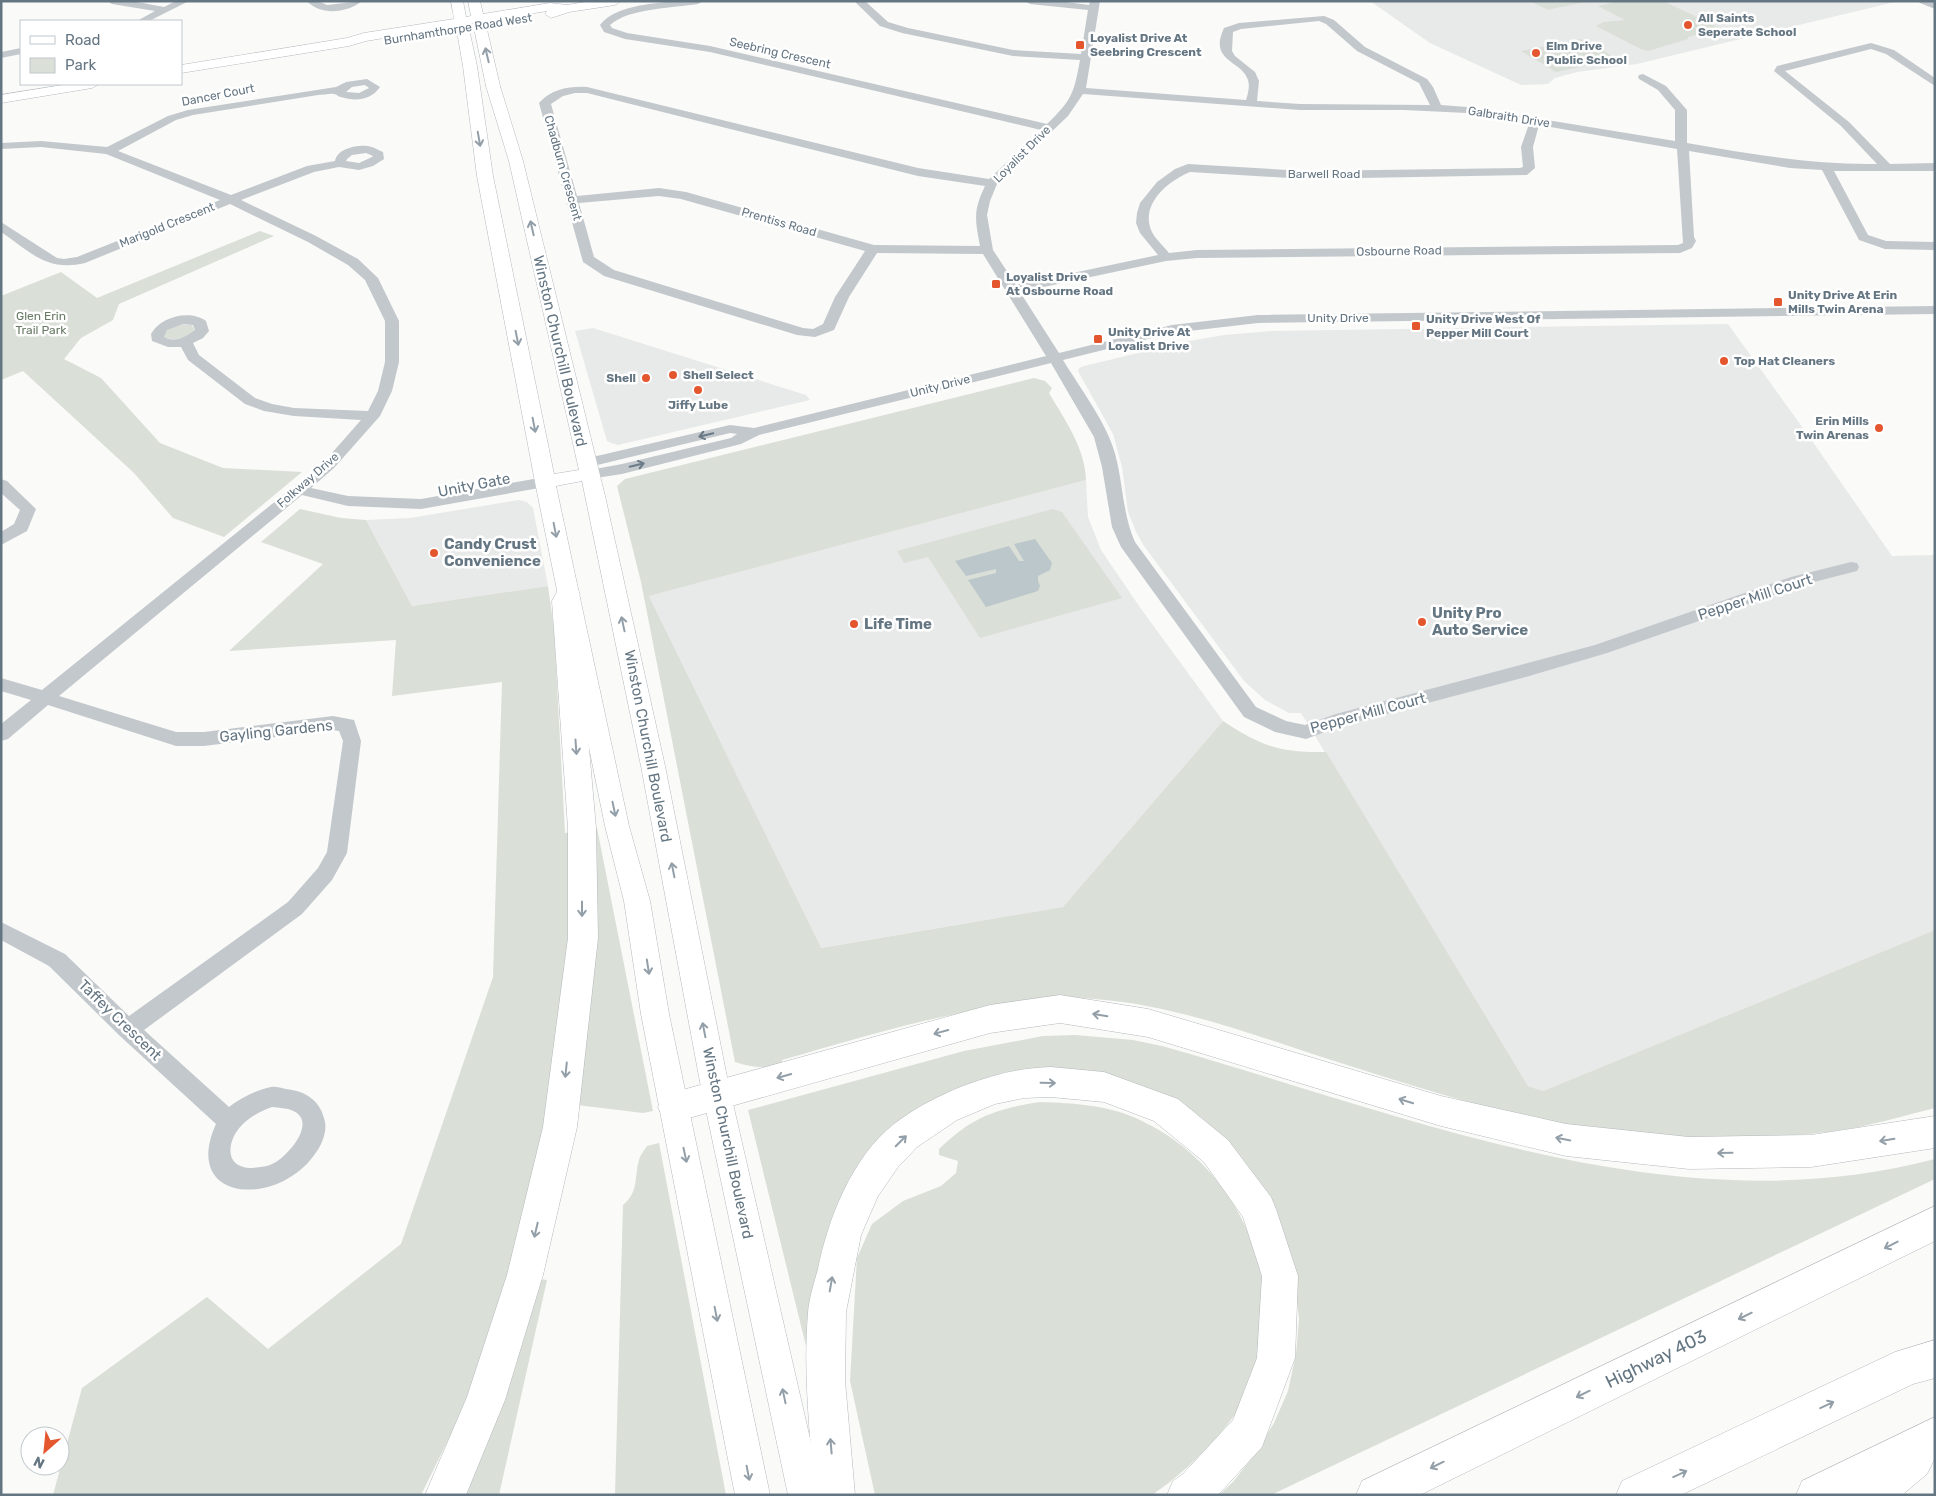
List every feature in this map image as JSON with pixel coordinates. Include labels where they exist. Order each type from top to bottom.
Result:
[{"type":"highway","points":[[444,1495],[486,1400],[525,1275],[560,1128],[582,938],[582,828],[564,601],[568,594]]},
{"type":"highway","points":[[675,1107],[990,1019],[1060,1009],[1148,1022],[1441,1111],[1566,1140],[1689,1153],[1811,1152],[1935,1132]]},
{"type":"highway","points":[[835,1495],[826,1381],[826,1312],[843,1235],[865,1185],[886,1156],[905,1136],[945,1108],[993,1090],[1024,1083],[1051,1082],[1104,1087],[1166,1110],[1216,1151],[1258,1209],[1280,1276],[1276,1358],[1248,1433],[1197,1488],[1187,1495]]},
{"type":"highway","name":"Highway 403","points":[[1376,1495],[1935,1223]]},
{"type":"highway","points":[[1636,1495],[1926,1356]]},
{"type":"highway","points":[[1816,1495],[1935,1437]]},
{"type":"highway","points":[[1869,1495],[1935,1442]]},
{"type":"main road","points":[[457,1],[470,66],[485,176],[544,477],[617,826],[638,902],[655,1014],[753,1495]]},
{"type":"main road","name":"Winston Churchill Boulevard","points":[[474,1],[493,86],[516,161],[634,672],[717,1095],[806,1495]]},
{"type":"main road","name":"Burnhamthorpe Road West","points":[[182,69],[349,42],[373,42],[461,25],[556,13],[567,9],[615,1]]},
{"type":"main road","name":"Burnhamthorpe Road West","points":[[349,42],[364,37],[461,25]]},
{"type":"main road","points":[[373,42],[422,36],[449,37],[455,40],[457,44],[461,65],[470,66]]},
{"type":"main road","points":[[1,99],[86,85]]},
{"type":"main road","points":[[544,477],[588,468]]},
{"type":"street","points":[[112,1],[167,10]]},
{"type":"street","points":[[144,20],[184,1]]},
{"type":"street","points":[[312,1],[316,5],[328,8],[343,6],[357,1]]},
{"type":"street","name":"Seebring Crescent","points":[[698,1],[622,13],[608,20],[604,26],[608,30],[625,36],[710,49],[1049,128]]},
{"type":"street","points":[[859,1],[884,24],[906,31],[1013,52],[1086,57]]},
{"type":"street","points":[[1030,1],[1095,5]]},
{"type":"street","points":[[1923,1],[1935,6]]},
{"type":"street","name":"Loyalist Drive","points":[[1054,357],[987,250],[982,215],[984,201],[992,183],[1064,114],[1080,92],[1095,5]]},
{"type":"street","points":[[1251,104],[1254,83],[1252,76],[1227,53],[1224,47],[1228,30],[1239,26],[1320,18],[1330,22],[1361,49],[1423,81],[1428,87],[1436,107]]},
{"type":"street","points":[[1887,168],[1845,124],[1779,71],[1781,68],[1871,46],[1890,52],[1935,84]]},
{"type":"street","points":[[1,55],[20,51]]},
{"type":"street","points":[[1643,77],[1662,88],[1681,110],[1680,140],[1682,146]]},
{"type":"street","name":"Dancer Court","points":[[109,151],[172,118],[185,114],[340,90]]},
{"type":"street","name":"Chadburn Crescent","points":[[873,249],[842,297],[829,327],[820,332],[806,333],[618,276],[600,268],[588,259],[544,103],[552,97],[574,90],[600,93],[918,172],[992,183]]},
{"type":"street","name":"Galbraith Drive","points":[[1080,92],[1300,107],[1436,107],[1483,112],[1771,162],[1827,168],[1935,167]]},
{"type":"street","name":"Barwell Road","points":[[1166,256],[1145,231],[1142,212],[1146,202],[1169,177],[1179,171],[1188,168],[1305,175],[1523,172],[1529,168],[1527,148],[1535,121]]},
{"type":"street","name":"Folkway Drive","points":[[1,146],[41,144],[85,147],[109,151],[231,200],[312,239],[353,262],[371,278],[392,321],[392,362],[385,391],[373,416],[335,459],[1,734]]},
{"type":"street","name":"Osbourne Road","points":[[1012,290],[1166,256],[1214,253],[1680,249],[1688,246],[1690,242],[1688,237],[1682,146]]},
{"type":"street","name":"Marigold Crescent","points":[[1,226],[53,261],[64,264],[80,260],[312,170],[340,163]]},
{"type":"street","points":[[1827,168],[1863,237],[1885,245],[1935,246]]},
{"type":"street","name":"Prentiss Road","points":[[572,200],[660,192],[682,195],[873,249],[987,250]]},
{"type":"street","name":"Unity Drive","points":[[588,468],[622,469],[736,441],[754,432],[1172,329],[1258,319],[1935,310]]},
{"type":"street","points":[[185,341],[193,357],[250,401],[269,408],[294,412],[373,416]]},
{"type":"street","name":"Pepper Mill Court","points":[[1054,357],[1102,437],[1110,467],[1115,508],[1127,543],[1169,604],[1250,712],[1282,727],[1306,732],[1336,721],[1522,672],[1601,648],[1797,582],[1851,567]]},
{"type":"street","name":"Unity Gate","points":[[298,490],[348,501],[421,504],[544,477]]},
{"type":"street","points":[[1,484],[28,509],[21,527],[1,540]]},
{"type":"street","points":[[1,684],[46,698]]},
{"type":"street","name":"Gayling Gardens","points":[[46,698],[176,739],[204,739],[332,723],[347,725],[352,741],[337,853],[325,874],[295,908],[128,1029]]},
{"type":"street","name":"Taffey Crescent","points":[[1,930],[57,960],[128,1029],[230,1122]]},
{"type":"shaded area","points":[[1370,1],[1529,1],[1548,10],[1590,1],[1899,1],[1637,64],[1577,72],[1555,78],[1548,84],[1521,85],[1430,43]]},
{"type":"shaded area","points":[[1728,324],[1892,556],[1935,555],[1935,930],[1543,1091],[1528,1086],[1301,713],[1289,713],[1265,700],[1244,681],[1144,546],[1128,512],[1122,467],[1113,434],[1078,371],[1079,368],[1084,366],[1184,342],[1224,335],[1271,331]]},
{"type":"shaded area","points":[[593,328],[806,395],[810,400],[618,445],[611,443],[607,441],[575,331]]},
{"type":"shaded area","points":[[1086,480],[1088,517],[1101,550],[1139,606],[1223,721],[1063,907],[820,948],[649,596]]},
{"type":"shaded area","points":[[519,500],[527,502],[533,508],[548,586],[412,606],[366,520],[410,518]]},
{"type":"shaded area","points":[[1035,539],[1052,563],[1050,570],[1038,576],[1040,586],[1038,591],[986,607],[968,580],[996,573],[996,569],[966,576],[955,561],[1009,546],[1019,561],[1024,561],[1014,544]]},
{"type":"green space","points":[[1529,1],[1590,1],[1548,10]]},
{"type":"green space","points":[[1619,1],[1663,1],[1722,29],[1688,37],[1688,39],[1648,51],[1596,26],[1604,22],[1625,20],[1598,6]]},
{"type":"green space","points":[[1581,39],[1618,59],[1556,72],[1521,51]]},
{"type":"green space","name":"Glen Erin Trail Park","points":[[260,231],[274,236],[119,304],[113,320],[81,338],[64,359],[101,378],[160,443],[223,468],[302,472],[224,537],[173,518],[134,473],[23,371],[1,380],[1,296],[61,272],[97,298]]},
{"type":"green space","points":[[179,324],[192,325],[195,331],[188,336],[180,338],[164,337],[167,329]]},
{"type":"green space","points":[[1034,378],[1045,381],[1052,388],[1049,393],[1078,446],[1085,468],[1086,480],[649,596],[821,948],[1063,907],[1223,721],[1249,737],[1272,746],[1296,751],[1326,752],[1528,1086],[1543,1091],[1935,930],[1935,1108],[1859,1127],[1788,1136],[1696,1138],[1636,1134],[1540,1119],[1475,1104],[1191,1016],[1159,1008],[1087,998],[998,1006],[936,1018],[782,1060],[782,1065],[758,1067],[735,1062],[641,582],[617,486],[625,479]]},
{"type":"green space","points":[[300,509],[341,518],[366,520],[412,606],[548,586],[554,629],[565,833],[573,832],[571,925],[548,1114],[505,1290],[463,1410],[421,1495],[53,1495],[58,1476],[70,1476],[70,1432],[82,1388],[207,1297],[268,1349],[401,1244],[493,977],[502,682],[392,696],[396,640],[229,651],[323,564],[261,542]]},
{"type":"green space","points":[[1053,509],[1062,512],[1122,598],[980,638],[928,557],[904,563],[897,551]]},
{"type":"green space","points":[[597,828],[653,1111],[643,1113],[577,1105],[590,829]]},
{"type":"green space","points":[[1075,1035],[1133,1040],[1162,1046],[1446,1131],[1543,1155],[1641,1172],[1739,1180],[1837,1177],[1935,1159],[1935,1179],[1271,1495],[1219,1495],[1233,1482],[1257,1451],[1274,1423],[1288,1391],[1296,1354],[1299,1319],[1295,1281],[1248,1170],[1080,1077],[898,1132],[814,1344],[806,1346],[748,1110],[964,1051],[1043,1036]]},
{"type":"green space","points":[[1040,1102],[1078,1104],[1103,1108],[1140,1120],[1169,1136],[1194,1156],[1217,1180],[1235,1207],[1250,1236],[1260,1267],[1265,1299],[1265,1335],[1253,1383],[1235,1415],[1210,1445],[1181,1473],[1152,1495],[875,1495],[850,1381],[857,1258],[872,1224],[903,1201],[941,1186],[956,1173],[958,1161],[939,1155],[939,1149],[951,1138],[962,1129],[985,1116],[1010,1108]]},
{"type":"green space","points":[[659,1143],[726,1495],[615,1495],[623,1205],[634,1190],[641,1155],[647,1146]]},
{"type":"green space","points":[[539,1279],[547,1280],[499,1495],[459,1495]]},
{"type":"place","name":"All Saints Seperate School","points":[[1688,25]]},
{"type":"place","name":"Loyalist Drive At Seebring Crescent","points":[[1080,45]]},
{"type":"place","name":"Elm Drive Public School","points":[[1536,53]]},
{"type":"place","name":"Loyalist Drive At Osbourne Road","points":[[996,284]]},
{"type":"place","name":"Unity Drive At Erin Mills Twin Arena","points":[[1778,302]]},
{"type":"place","name":"Unity Drive West Of Pepper Mill Court","points":[[1416,326]]},
{"type":"place","name":"Unity Drive At Loyalist Drive","points":[[1098,339]]},
{"type":"place","name":"Top Hat Cleaners","points":[[1724,361]]},
{"type":"place","name":"Shell Select","points":[[673,375]]},
{"type":"place","name":"Shell","points":[[646,378]]},
{"type":"place","name":"Jiffy Lube","points":[[698,390]]},
{"type":"place","name":"Erin Mills Twin Arenas","points":[[1879,428]]},
{"type":"place","name":"Candy Crust Convenience","points":[[434,553]]},
{"type":"place","name":"Unity Pro Auto Service","points":[[1422,622]]},
{"type":"place","name":"Life Time","points":[[854,624]]}]
